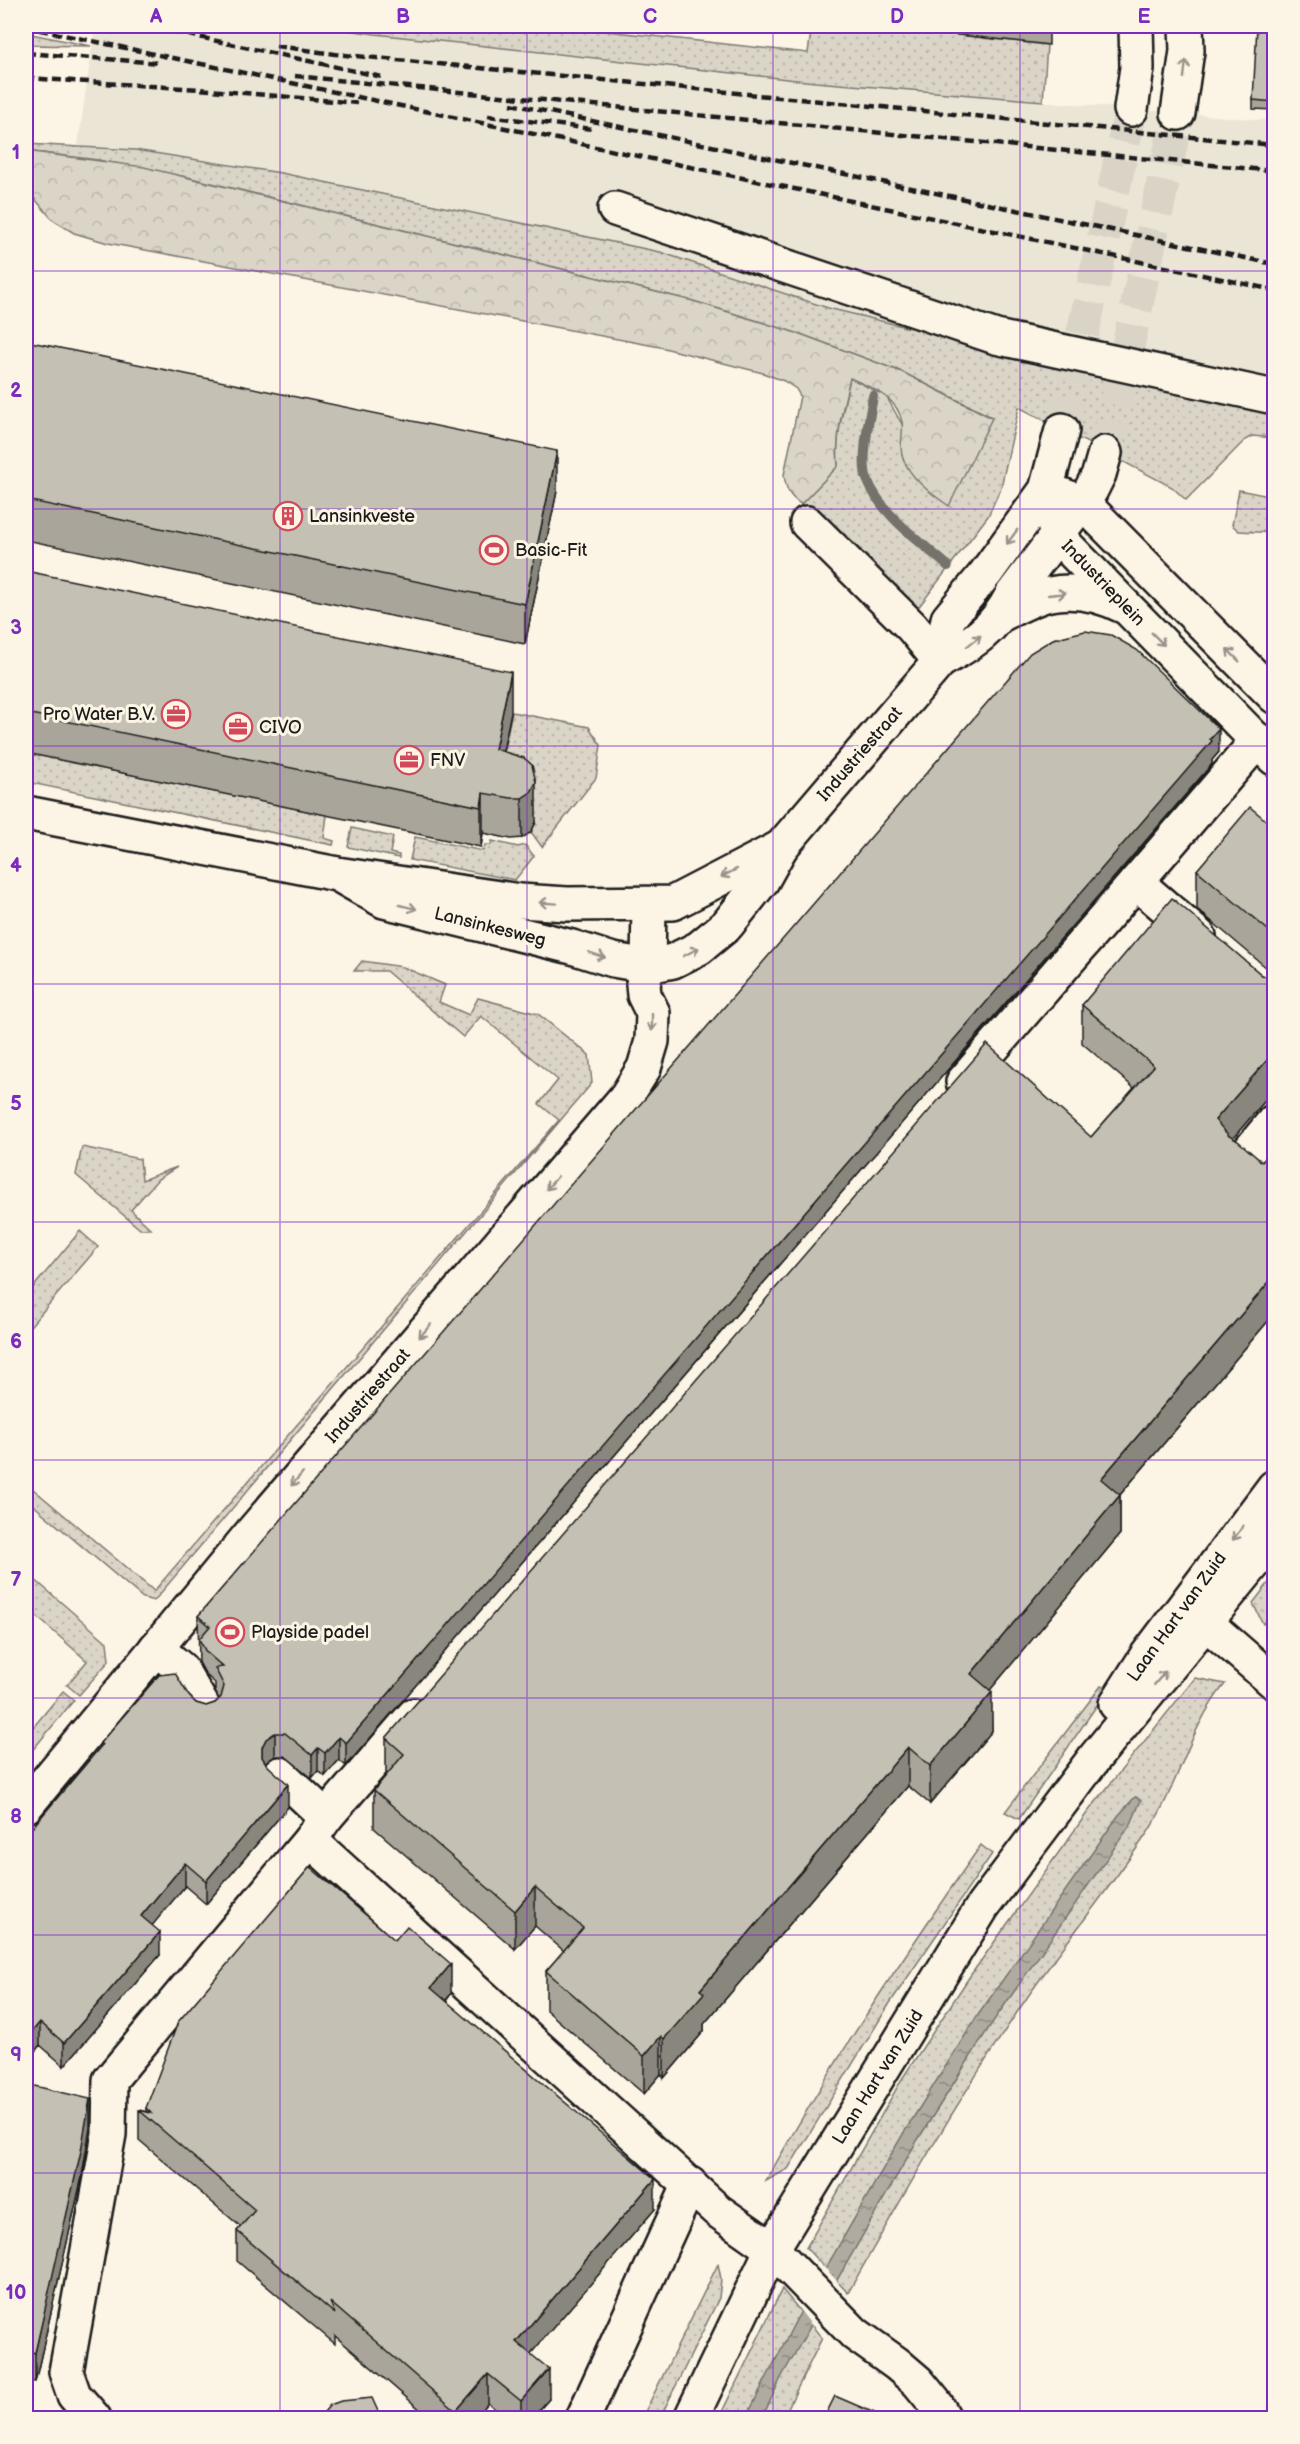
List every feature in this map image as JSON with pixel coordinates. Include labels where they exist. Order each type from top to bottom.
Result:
[{"type":"main road","points":[[1131,109],[1138,50],[1136,26]]},
{"type":"main road","points":[[1178,113],[1187,51],[1186,26]]},
{"type":"main road","points":[[615,209],[996,337],[1275,397]]},
{"type":"main road","points":[[1062,430],[1046,490],[1083,503],[1275,696]]},
{"type":"main road","name":"Industriestraat","points":[[648,966],[673,961],[699,948],[727,925],[762,881],[781,847],[940,661],[974,643],[1002,614],[1012,595],[1083,503],[1095,482],[1105,453]]},
{"type":"main road","name":"Industrieplein","points":[[1046,490],[1058,537],[1266,749]]},
{"type":"main road","name":"Industriestraat","points":[[940,661],[948,619],[986,573],[1046,490]]},
{"type":"main road","points":[[807,523],[912,627],[940,661]]},
{"type":"main road","name":"Industriestraat","points":[[1002,614],[1050,594],[1079,593],[1104,597],[1128,608]]},
{"type":"main road","points":[[942,1106],[1136,882],[1266,749]]},
{"type":"main road","name":"Lansinkesweg","points":[[26,813],[337,874],[520,901],[567,904],[649,904]]},
{"type":"main road","name":"Industriestraat","points":[[26,1806],[253,1531],[626,1097],[644,1068],[652,1041],[653,1013],[644,995],[643,984],[648,966],[649,904],[673,903],[781,847]]},
{"type":"main road","name":"Lansinkesweg","points":[[337,874],[384,901],[572,947],[613,960],[648,966]]},
{"type":"main road","points":[[1136,882],[1221,954]]},
{"type":"main road","points":[[1241,1161],[1275,1121]]},
{"type":"main road","name":"Laan Hart van Zuid","points":[[1096,1756],[1113,1708],[1146,1657],[1275,1487]]},
{"type":"main road","name":"Laan Hart van Zuid","points":[[691,2418],[772,2249],[983,1906],[1096,1756],[1275,1539]]},
{"type":"main road","points":[[1206,1623],[1275,1682]]},
{"type":"main road","points":[[156,1648],[181,1670],[205,1710]]},
{"type":"main road","points":[[94,2418],[74,2395],[66,2372],[109,2134],[110,2080],[432,1694]]},
{"type":"main road","points":[[280,1774],[318,1828],[718,2211],[772,2249],[855,2334],[918,2382],[944,2418]]},
{"type":"main road","points":[[583,2418],[690,2184]]},
{"type":"shaded area","points":[[95,26],[320,26],[815,82],[1274,121],[1274,414],[78,145]]},
{"type":"green space","points":[[320,26],[561,26],[808,53],[814,26],[876,26],[1047,45],[1043,101],[815,82]]},
{"type":"green space","points":[[26,33],[91,46],[26,45]]},
{"type":"green space","points":[[26,144],[135,150],[281,173],[660,252],[828,308],[914,329],[1274,405],[1274,438],[1252,436],[1245,440],[1186,500],[1172,487],[1019,407],[1001,487],[988,516],[918,608],[818,514],[801,504],[838,466],[839,432],[850,378],[886,396],[948,505],[992,417],[902,372],[803,335],[693,301],[187,177],[98,160],[26,151]]},
{"type":"green space","points":[[26,151],[144,167],[693,301],[803,335],[902,372],[992,418],[949,506],[921,484],[905,463],[901,451],[902,422],[895,406],[882,394],[850,378],[839,433],[838,466],[801,504],[789,492],[784,475],[800,396],[796,389],[784,381],[763,373],[660,347],[108,243],[74,233],[53,220],[34,198],[26,198]]},
{"type":"green space","points":[[1239,490],[1274,497],[1274,533],[1239,531],[1232,525]]},
{"type":"green space","points":[[512,712],[589,727],[601,745],[596,778],[542,847],[531,832],[536,822],[495,792]]},
{"type":"green space","points":[[26,753],[327,815],[324,838],[334,841],[333,845],[26,782]]},
{"type":"green space","points":[[352,828],[393,837],[390,853],[399,855],[399,858],[348,847]]},
{"type":"green space","points":[[415,837],[483,851],[485,845],[491,845],[492,841],[518,847],[525,845],[534,856],[515,880],[410,860]]},
{"type":"green space","points":[[362,961],[403,967],[445,985],[439,1002],[469,1015],[478,998],[538,1014],[589,1055],[592,1083],[154,1601],[143,1598],[26,1499],[26,1483],[154,1591],[559,1120],[539,1104],[558,1080],[481,1016],[463,1037],[386,971],[354,971]]},
{"type":"green space","points":[[82,1147],[140,1159],[142,1180],[177,1167],[158,1179],[131,1210],[151,1229],[140,1229],[76,1175]]},
{"type":"green space","points":[[80,1231],[98,1247],[26,1331],[26,1296]]},
{"type":"green space","points":[[26,1572],[107,1642],[109,1661],[79,1695],[67,1685],[87,1661],[26,1607]]},
{"type":"green space","points":[[1274,1576],[1274,1610],[1263,1624],[1253,1603]]},
{"type":"green space","points":[[1195,1678],[1225,1684],[1202,1719],[1159,1814],[1133,1854],[1037,1983],[976,2075],[848,2293],[806,2248],[902,2079],[970,1976],[1087,1813]]},
{"type":"green space","points":[[1101,1686],[1108,1689],[1019,1819],[1005,1812]]},
{"type":"green space","points":[[63,1691],[74,1700],[26,1758],[26,1736]]},
{"type":"green space","points":[[981,1845],[992,1854],[890,2003],[788,2169],[766,2181],[816,2094],[869,2010]]},
{"type":"green space","points":[[718,2264],[721,2279],[719,2298],[660,2418],[642,2418]]},
{"type":"green space","points":[[782,2289],[822,2338],[783,2418],[719,2418]]},
{"type":"water","points":[[1135,1797],[1141,1800],[1131,1824],[990,2026],[917,2141],[781,2378],[762,2418],[746,2418],[796,2320],[903,2134],[976,2018],[1118,1816]]},
{"type":"pier","points":[[823,2266],[839,2283],[813,2327],[799,2309]]},
{"type":"building","points":[[1257,26],[1275,26],[1275,102],[1253,100]]},
{"type":"building","name":"Lansinkveste","points":[[26,341],[557,451],[525,604],[26,500]]},
{"type":"building","points":[[26,571],[511,672],[495,749],[524,758],[532,765],[536,782],[531,792],[522,798],[483,793],[481,807],[26,713]]},
{"type":"building","points":[[1085,631],[1111,635],[1137,650],[1219,729],[1210,739],[1212,741],[346,1743],[339,1737],[325,1753],[318,1748],[312,1755],[285,1733],[275,1733],[266,1739],[262,1747],[262,1757],[267,1765],[288,1784],[206,1881],[185,1863],[141,1916],[160,1932],[64,2043],[40,2022],[26,2039],[26,1835],[102,1745],[100,1743],[159,1675],[175,1673],[196,1703],[206,1706],[215,1703],[221,1697],[224,1686],[215,1668],[223,1667],[206,1652],[199,1639],[210,1626],[198,1616],[1030,653],[1053,639]]},
{"type":"building","points":[[1250,807],[1275,828],[1275,936],[1197,870]]},
{"type":"building","points":[[1172,898],[1262,975],[1275,979],[1275,1051],[1215,1120],[1229,1136],[1262,1162],[1275,1147],[1275,1275],[1101,1479],[1120,1495],[971,1674],[992,1692],[930,1766],[908,1747],[700,1990],[704,1993],[664,2039],[661,2036],[644,2056],[546,1971],[583,1928],[535,1887],[515,1911],[374,1790],[404,1754],[386,1738],[987,1044],[1091,1137],[1154,1066],[1082,1005]]},
{"type":"building","points":[[310,1867],[395,1940],[407,1926],[451,1964],[431,1988],[655,2179],[516,2342],[549,2369],[521,2401],[488,2374],[456,2411],[330,2302],[335,2314],[237,2231],[255,2210],[139,2110],[151,2113],[146,2108],[178,2022]]},
{"type":"building","points":[[26,2084],[90,2099],[81,2151],[35,2353],[26,2350]]},
{"type":"building","points":[[835,2396],[886,2418],[824,2418]]},
{"type":"building","points":[[372,2398],[381,2418],[319,2418],[330,2405],[341,2401]]},
{"type":"waterway","points":[[873,396],[865,450],[867,479],[873,492],[891,516],[948,566]]},
{"type":"tunnel","points":[[1062,430],[1131,109]]},
{"type":"tunnel","points":[[1105,453],[1178,113]]},
{"type":"railway","points":[[148,26],[382,77]]},
{"type":"railway","points":[[26,27],[1274,290]]},
{"type":"railway","points":[[276,46],[335,54],[1274,145]]},
{"type":"railway","points":[[26,53],[160,63]]},
{"type":"railway","points":[[295,76],[1274,171]]},
{"type":"railway","points":[[26,78],[199,89],[357,103]]},
{"type":"railway","points":[[511,104],[1274,264]]},
{"type":"railway","points":[[488,116],[592,129]]},
{"type":"place","name":"Lansinkveste","points":[[288,516]]},
{"type":"place","name":"Basic-Fit","points":[[494,550]]},
{"type":"place","name":"Pro Water B.V.","points":[[176,714]]},
{"type":"place","name":"CIVO","points":[[238,727]]},
{"type":"place","name":"FNV","points":[[409,760]]},
{"type":"place","name":"Playside padel","points":[[230,1632]]}]
